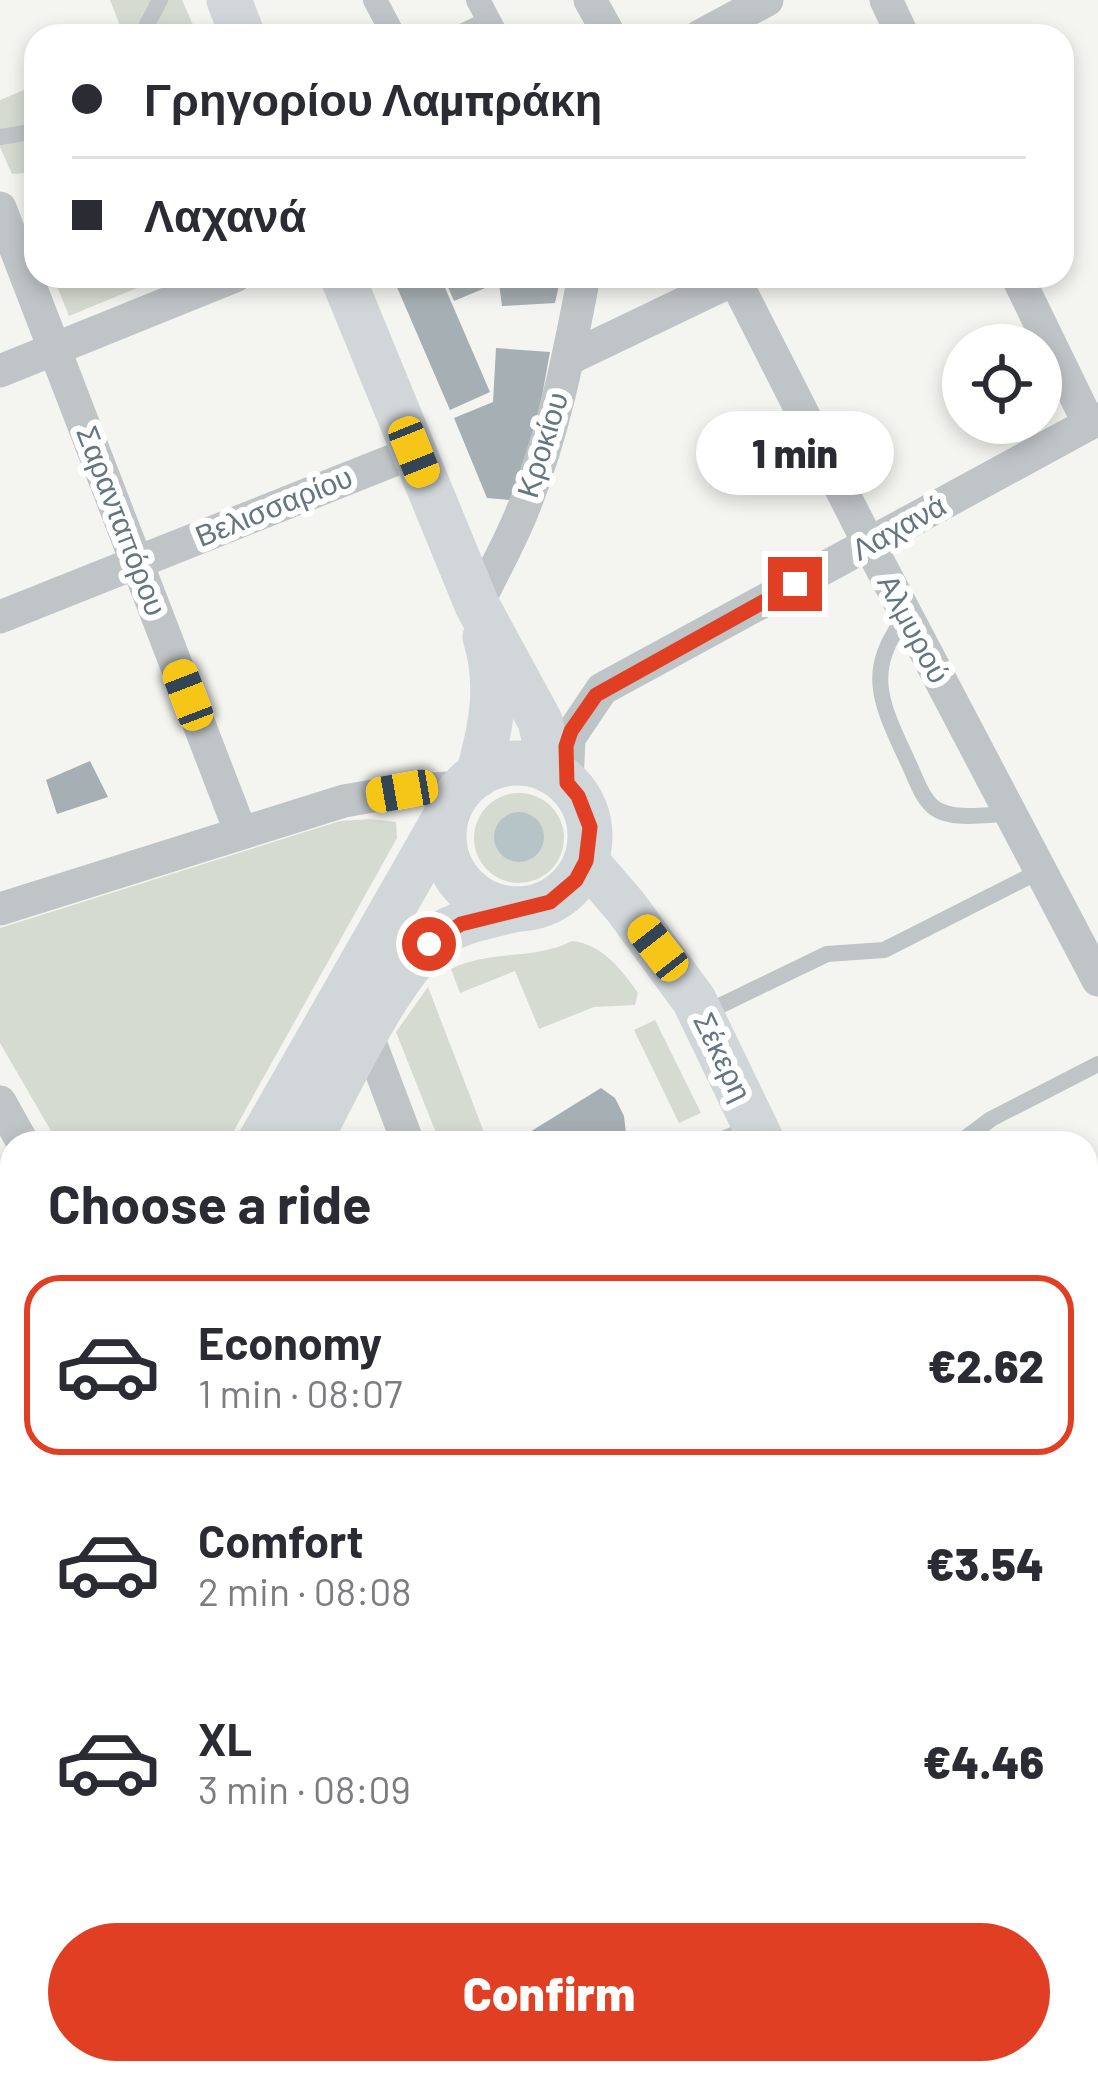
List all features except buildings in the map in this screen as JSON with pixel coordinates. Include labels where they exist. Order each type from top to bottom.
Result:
[{"type":"main road","points":[[347,288],[476,605],[530,700],[560,778]]},
{"type":"main road","points":[[476,605],[494,688],[492,715],[446,847],[458,879],[489,904],[518,909]]},
{"type":"main road","points":[[266,1131],[463,791],[510,764],[526,764],[560,778],[578,796],[590,827],[586,861],[576,880],[560,896],[540,906],[461,924],[440,935],[404,974],[314,1131]]},
{"type":"main road","name":"Σέκερη","points":[[586,861],[663,956],[701,1015],[758,1131]]},
{"type":"street","points":[[722,24],[767,0]]},
{"type":"street","name":"Σαρανταπόρου","points":[[0,208],[24,270]]},
{"type":"street","name":"Σαρανταπόρου","points":[[31,288],[242,833]]},
{"type":"street","points":[[0,370],[205,288]]},
{"type":"street","name":"Κροκίου","points":[[476,605],[521,514],[568,359],[582,288]]},
{"type":"street","points":[[568,359],[713,288]]},
{"type":"street","name":"Αλμυρού","points":[[741,288],[868,544],[1098,980]]},
{"type":"street","points":[[1023,288],[1093,422]]},
{"type":"street","name":"Λαχανά","points":[[560,778],[568,738],[602,689],[1093,422]]},
{"type":"street","name":"Βελισσαρίου","points":[[0,617],[414,452]]},
{"type":"street","points":[[0,909],[344,801],[402,791],[463,791]]},
{"type":"street","points":[[367,1034],[403,1131]]},
{"type":"street","points":[[0,1102],[16,1131]]},
{"type":"lane","points":[[906,616],[882,654],[878,680],[881,701],[921,790],[937,809],[955,814],[1010,814]]},
{"type":"lane","points":[[701,1015],[835,952],[884,950],[1040,871]]},
{"type":"lane","points":[[975,1131],[1098,1064]]},
{"type":"shaded area","points":[[110,0],[182,0],[193,24],[119,24]]},
{"type":"shaded area","points":[[24,90],[24,173],[12,174],[0,147],[0,100]]},
{"type":"shaded area","points":[[58,288],[137,288],[69,316]]},
{"type":"shaded area","points":[[519,793],[551,806],[564,838],[551,870],[519,883],[487,870],[474,838],[487,806]]},
{"type":"shaded area","points":[[519,812],[536,820],[544,837],[536,854],[519,862],[502,854],[494,837],[502,820]]},
{"type":"shaded area","points":[[340,821],[396,822],[397,838],[234,1131],[51,1131],[0,1043],[0,928]]},
{"type":"shaded area","points":[[572,941],[592,947],[618,967],[638,993],[635,1005],[594,1007],[539,1029],[515,971],[460,993],[451,969],[481,959],[542,951]]},
{"type":"shaded area","points":[[428,987],[484,1131],[435,1131],[396,1032]]},
{"type":"shaded area","points":[[655,1020],[701,1113],[679,1123],[634,1030]]},
{"type":"route","points":[[429,944],[461,924],[550,902],[576,880],[586,861],[590,827],[578,796],[567,783],[566,746],[596,695],[795,584]]}]
